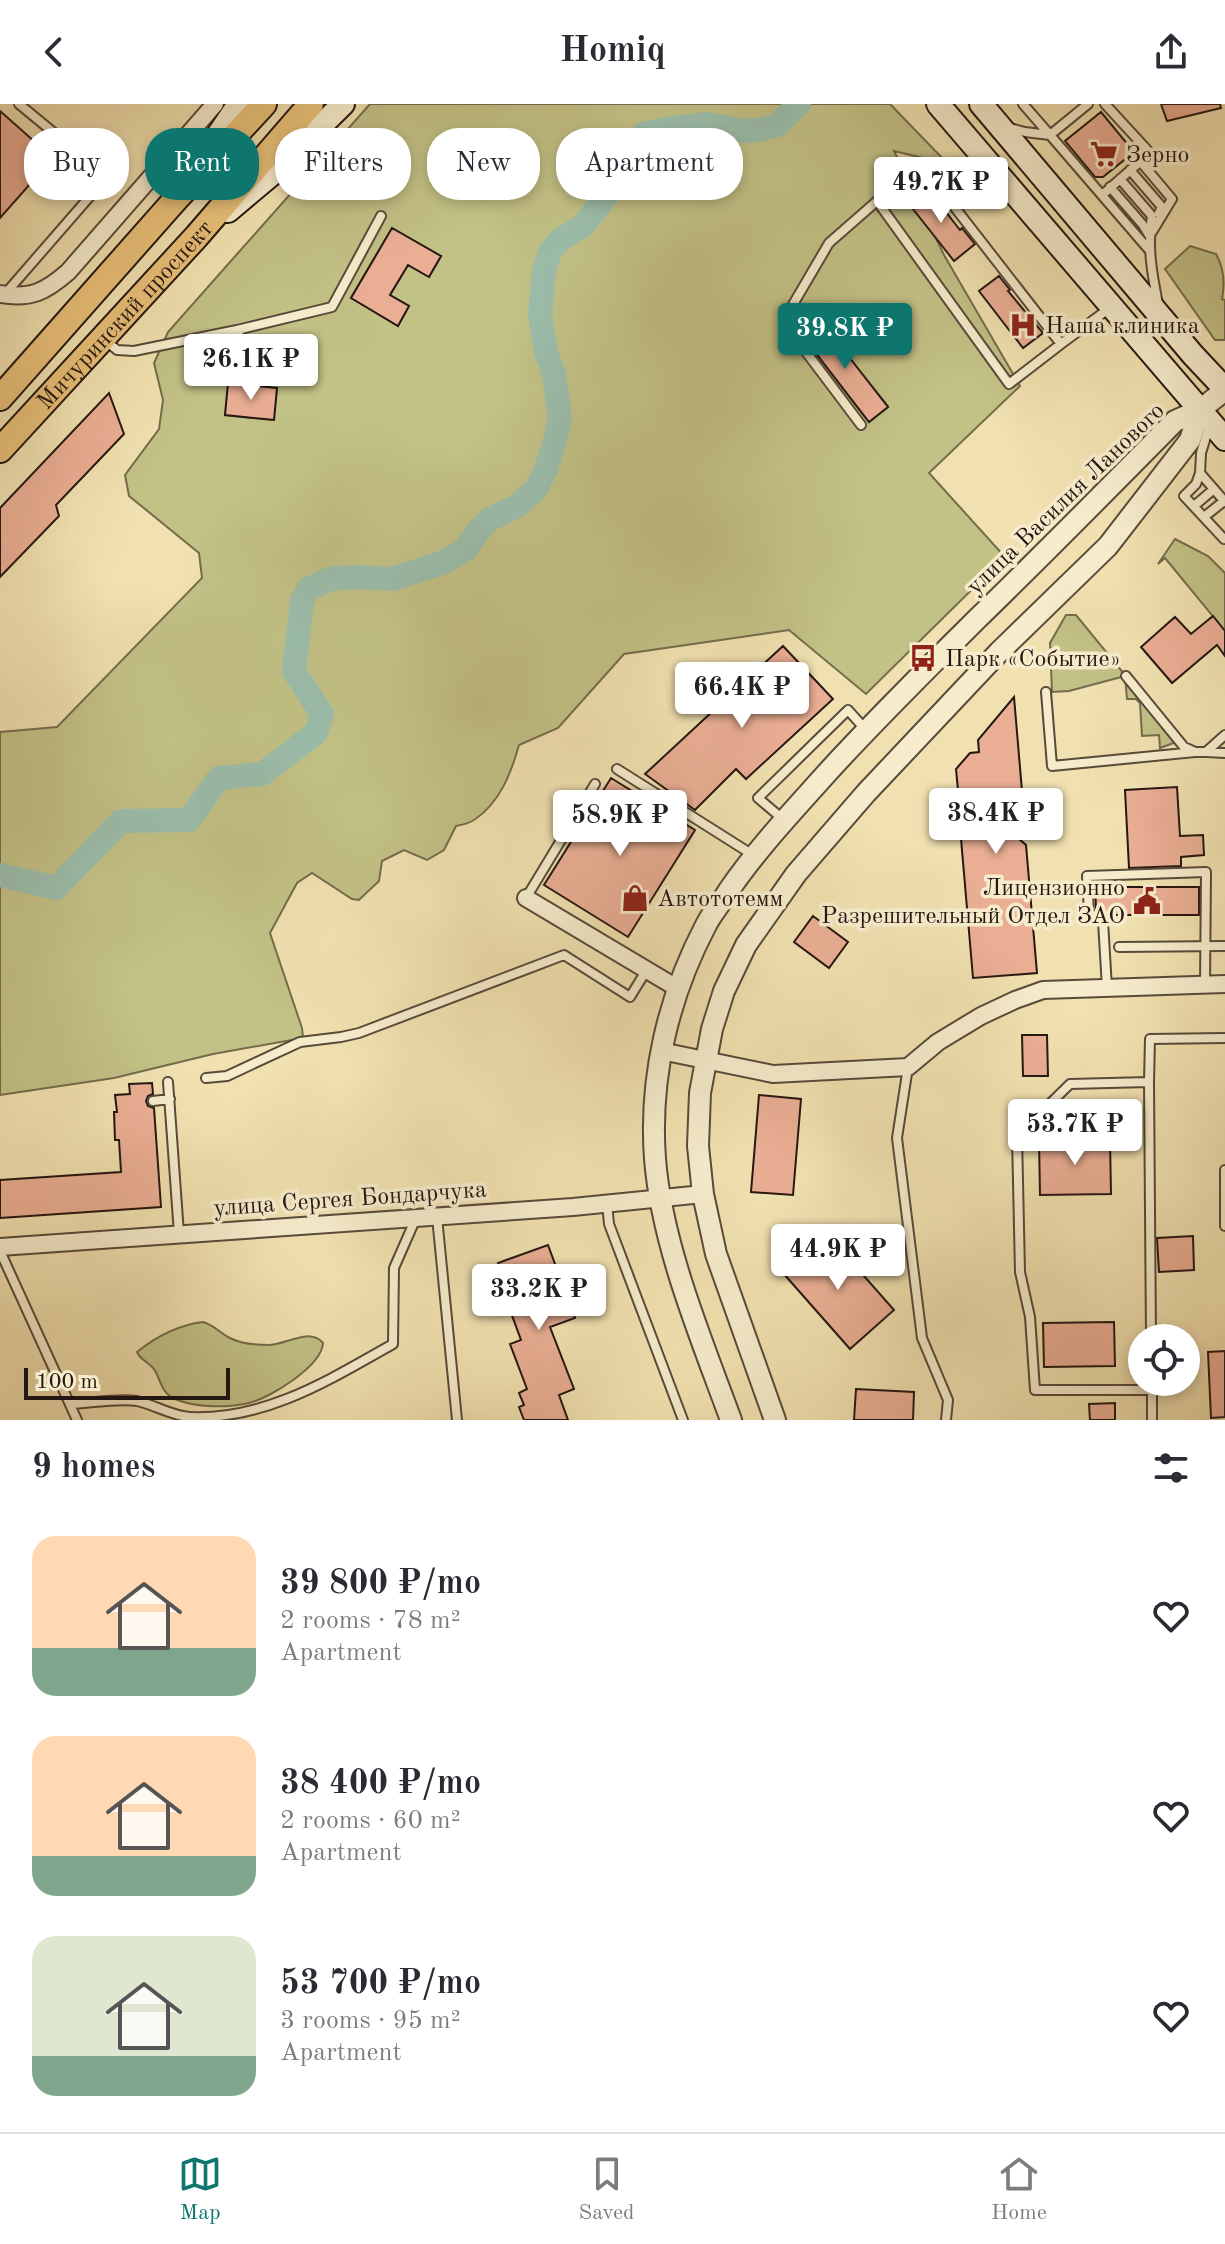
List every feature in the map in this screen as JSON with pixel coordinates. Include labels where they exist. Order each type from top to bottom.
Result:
[{"type":"main road","points":[[221,128],[239,104]]},
{"type":"main road","name":"Мичуринский проспект","points":[[242,128],[264,104]]},
{"type":"main road","name":"Мичуринский проспект","points":[[0,450],[196,237],[311,104]]},
{"type":"main road","points":[[196,237],[272,174],[343,104]]},
{"type":"main road","points":[[938,104],[1212,424]]},
{"type":"main road","points":[[981,104],[1225,390]]},
{"type":"main road","name":"Мичуринский проспект","points":[[0,398],[175,200]]},
{"type":"street","points":[[2,294],[35,295],[68,272],[215,104]]},
{"type":"street","points":[[1212,424],[1225,390]]},
{"type":"street","name":"улица Василия Ланового","points":[[728,1419],[670,1240],[655,1157],[656,1096],[661,1051],[677,988],[707,922],[753,855],[865,730],[1175,421],[1212,424]]},
{"type":"street","name":"улица Василия Ланового","points":[[775,1420],[716,1254],[700,1169],[698,1119],[705,1059],[724,991],[746,945],[796,874],[866,793],[990,661],[1108,546],[1190,440],[1212,424]]},
{"type":"street","points":[[526,898],[677,988]]},
{"type":"street","points":[[661,1051],[773,1074],[908,1067],[938,1042],[981,1016],[1043,990],[1225,984]]},
{"type":"street","name":"улица Сергея Бондарчука","points":[[0,1249],[703,1194]]},
{"type":"lane","points":[[2,294],[105,179],[19,104]]},
{"type":"lane","points":[[1023,104],[1150,251]]},
{"type":"lane","points":[[998,124],[1050,135],[1088,104]]},
{"type":"lane","points":[[1102,195],[1150,153],[1111,118],[1105,104]]},
{"type":"lane","points":[[1140,161],[1172,199],[1149,236]]},
{"type":"lane","points":[[861,425],[791,332],[788,313],[829,243],[877,201],[909,167],[917,166],[928,173],[1061,344]]},
{"type":"lane","points":[[1130,170],[1162,207],[1149,236]]},
{"type":"lane","points":[[1120,179],[1152,216],[1149,236],[1152,277],[1160,316]]},
{"type":"lane","points":[[1110,187],[1149,236]]},
{"type":"lane","points":[[877,201],[1009,384],[1111,307]]},
{"type":"lane","points":[[103,338],[117,350],[134,351],[332,307],[381,216]]},
{"type":"lane","points":[[237,330],[254,373]]},
{"type":"lane","points":[[1212,424],[1201,453],[1196,484],[1184,496],[1225,539]]},
{"type":"lane","points":[[1200,473],[1225,501],[1204,517]]},
{"type":"lane","points":[[1194,506],[1214,489]]},
{"type":"lane","points":[[1126,676],[1184,747],[1195,752]]},
{"type":"lane","points":[[1046,692],[1052,766],[1195,752],[1225,753]]},
{"type":"lane","points":[[784,820],[758,798],[848,710],[865,730]]},
{"type":"lane","points":[[1206,752],[1225,735]]},
{"type":"lane","points":[[617,769],[753,855]]},
{"type":"lane","points":[[526,898],[595,784]]},
{"type":"lane","points":[[1107,988],[1103,921],[1089,913],[1087,876],[1206,872],[1205,985]]},
{"type":"lane","points":[[1119,947],[1225,946]]},
{"type":"lane","points":[[206,1078],[227,1076],[300,1042],[359,1033],[564,955],[630,997],[646,971]]},
{"type":"lane","points":[[1151,1324],[1150,1039],[1225,1038]]},
{"type":"lane","points":[[908,1067],[897,1138],[922,1338],[948,1400],[946,1420]]},
{"type":"lane","points":[[168,1082],[179,1234]]},
{"type":"lane","points":[[1128,1387],[1035,1390],[1030,1317],[1020,1272],[1017,1136],[1070,1084],[1149,1082]]},
{"type":"lane","points":[[153,1101],[170,1099]]},
{"type":"lane","points":[[1225,1170],[1225,1226]]},
{"type":"lane","points":[[607,1203],[609,1224],[683,1420]]},
{"type":"lane","points":[[437,1216],[457,1420]]},
{"type":"lane","points":[[70,1404],[135,1401],[186,1417],[225,1418],[259,1411],[326,1381],[393,1344],[394,1268],[416,1218]]},
{"type":"lane","points":[[0,1249],[77,1420]]},
{"type":"lane","points":[[1152,1396],[1152,1420]]},
{"type":"shaded area","points":[[370,104],[890,104],[948,164],[894,151],[944,255],[1020,386],[929,473],[1005,557],[866,694],[789,630],[624,654],[558,728],[519,745],[498,796],[474,820],[456,826],[444,850],[427,860],[404,850],[382,861],[379,881],[359,900],[352,899],[312,873],[297,883],[270,933],[303,1038],[213,1054],[114,1078],[0,1095],[0,732],[57,727],[202,578],[199,553],[129,496],[125,475],[159,429],[163,400],[154,363],[168,332],[285,200],[411,200],[411,128],[349,128]],"holes":[[[392,228],[441,256],[429,277],[408,265],[390,295],[409,306],[398,325],[351,298]],[[820,321],[888,406],[869,422],[801,336]],[[229,383],[277,389],[273,420],[225,415]]]},
{"type":"shaded area","points":[[1190,246],[1216,254],[1221,265],[1225,340],[1215,340],[1165,269]]},
{"type":"shaded area","points":[[1175,539],[1208,556],[1225,573],[1225,631],[1165,558],[1158,564]]},
{"type":"shaded area","points":[[1066,615],[1076,615],[1179,741],[1160,748],[1159,735],[1142,736],[1140,703],[1136,699],[1127,699],[1125,676],[1069,691],[1052,692],[1050,643]]},
{"type":"shaded area","points":[[203,1322],[230,1338],[249,1344],[275,1344],[304,1337],[317,1338],[323,1343],[305,1371],[269,1395],[240,1405],[192,1404],[167,1393],[154,1369],[137,1352],[168,1332]]},
{"type":"building","points":[[1161,104],[1220,104],[1221,108],[1167,121]]},
{"type":"building","points":[[0,111],[24,132],[24,191],[0,218]]},
{"type":"building","points":[[1101,112],[1134,152],[1103,177],[1095,177],[1065,141]]},
{"type":"building","points":[[930,187],[960,230],[962,228],[975,244],[954,261],[909,204]]},
{"type":"building","points":[[392,228],[441,256],[429,277],[408,265],[390,295],[409,306],[398,326],[351,298]]},
{"type":"building","points":[[999,276],[1043,333],[1023,348],[979,291]]},
{"type":"building","points":[[820,320],[888,407],[869,422],[802,335]]},
{"type":"building","points":[[228,383],[277,388],[274,420],[225,415]]},
{"type":"building","points":[[109,393],[124,434],[56,505],[59,516],[0,577],[0,508]]},
{"type":"building","points":[[1213,616],[1225,631],[1225,656],[1217,645],[1172,683],[1141,647],[1175,617],[1191,634]]},
{"type":"building","points":[[783,646],[833,699],[746,779],[736,769],[695,810],[645,774]]},
{"type":"building","points":[[1014,697],[1022,791],[997,819],[1026,845],[1037,973],[973,978],[958,804],[966,796],[958,790],[956,769],[970,753],[979,752],[978,740]]},
{"type":"building","points":[[611,778],[695,830],[628,937],[544,885]]},
{"type":"building","points":[[1177,787],[1180,836],[1203,835],[1204,855],[1181,857],[1181,866],[1129,868],[1125,790]]},
{"type":"building","name":"Лицензионно Разрешительный Отдел ЗАО","points":[[1095,887],[1199,887],[1199,915],[1107,915],[1096,909]]},
{"type":"building","points":[[813,916],[848,942],[829,968],[794,942]]},
{"type":"building","points":[[1022,1035],[1047,1035],[1048,1076],[1023,1076]]},
{"type":"building","points":[[152,1083],[153,1094],[146,1101],[148,1106],[154,1108],[161,1207],[0,1218],[0,1180],[121,1172],[119,1140],[115,1140],[115,1095],[130,1094],[129,1084]]},
{"type":"building","points":[[759,1095],[801,1099],[793,1195],[751,1192]]},
{"type":"building","points":[[1110,1139],[1111,1194],[1040,1195],[1039,1140]]},
{"type":"building","points":[[827,1234],[894,1310],[850,1349],[783,1273]]},
{"type":"building","points":[[1193,1236],[1194,1270],[1159,1272],[1157,1238]]},
{"type":"building","points":[[548,1245],[575,1318],[550,1327],[574,1389],[559,1395],[568,1420],[524,1420],[519,1407],[524,1405],[519,1393],[527,1389],[510,1344],[521,1340],[507,1302],[512,1301],[498,1263]]},
{"type":"building","points":[[1114,1322],[1115,1366],[1044,1367],[1043,1323]]},
{"type":"building","points":[[1225,1351],[1225,1417],[1211,1418],[1208,1352]]},
{"type":"building","points":[[856,1389],[914,1392],[913,1420],[854,1420]]},
{"type":"building","points":[[1115,1403],[1115,1420],[1090,1420],[1089,1404]]},
{"type":"waterway","points":[[0,875],[56,888],[121,821],[189,820],[219,778],[262,774],[316,733],[322,714],[294,671],[302,601],[308,589],[330,579],[393,579],[444,562],[465,550],[490,519],[517,506],[536,489],[546,469],[560,419],[554,374],[546,352],[540,314],[544,271],[551,250],[561,239],[583,226],[620,178],[628,151],[645,133],[708,124],[745,131],[759,130],[777,125],[799,104]]},
{"type":"place","name":"Зерно","points":[[1104,154]]},
{"type":"place","name":"Наша клиника","points":[[1023,325]]},
{"type":"place","name":"Парк «Событие»","points":[[923,658]]},
{"type":"place","name":"Автототемм","points":[[635,898]]},
{"type":"place","name":"Лицензионно Разрешительный Отдел ЗАО","points":[[1147,901]]}]
